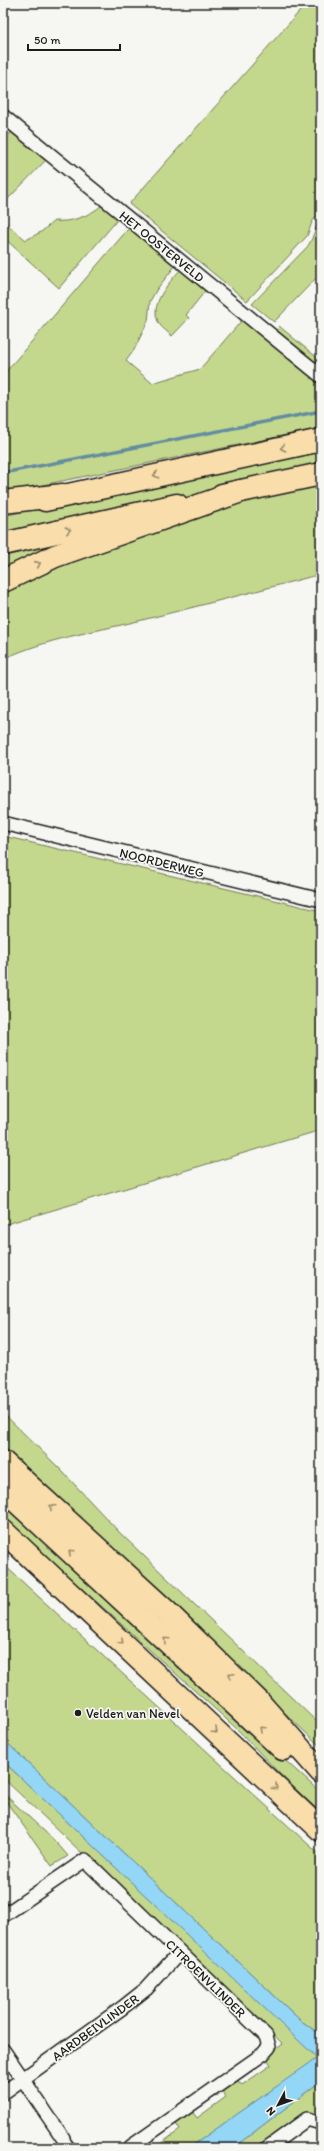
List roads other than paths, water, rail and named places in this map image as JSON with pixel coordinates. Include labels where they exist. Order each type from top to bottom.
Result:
[{"type":"highway","points":[[3,510],[63,495],[321,440]]},
{"type":"highway","points":[[3,544],[321,474]]},
{"type":"highway","points":[[3,581],[55,556],[241,491]]},
{"type":"highway","points":[[3,502],[63,495]]},
{"type":"highway","points":[[3,1462],[167,1612],[259,1702],[321,1772]]},
{"type":"highway","points":[[3,1490],[321,1784]]},
{"type":"highway","points":[[3,1531],[321,1830]]},
{"type":"highway","points":[[3,1546],[92,1615]]},
{"type":"street","name":"HET OOSTERVELD","points":[[3,116],[321,376]]},
{"type":"street","name":"NOORDERWEG","points":[[3,823],[321,900]]},
{"type":"street","name":"CITROENVLINDER","points":[[3,1916],[85,1860],[266,2036],[269,2047],[263,2054],[129,2148]]},
{"type":"street","name":"AARDBEIVLINDER","points":[[3,2093],[122,2008],[146,1989],[180,1953]]},
{"type":"street","points":[[3,2050],[67,2143]]},
{"type":"street","points":[[267,2148],[307,2119],[321,2122]]},
{"type":"water","points":[[3,1739],[300,2020],[321,2035],[321,2081],[233,2148],[189,2148],[317,2058],[3,1761]]},
{"type":"waterway","points":[[3,473],[321,411]]},
{"type":"place","name":"Velden van Nevel","points":[[78,1713]]}]
